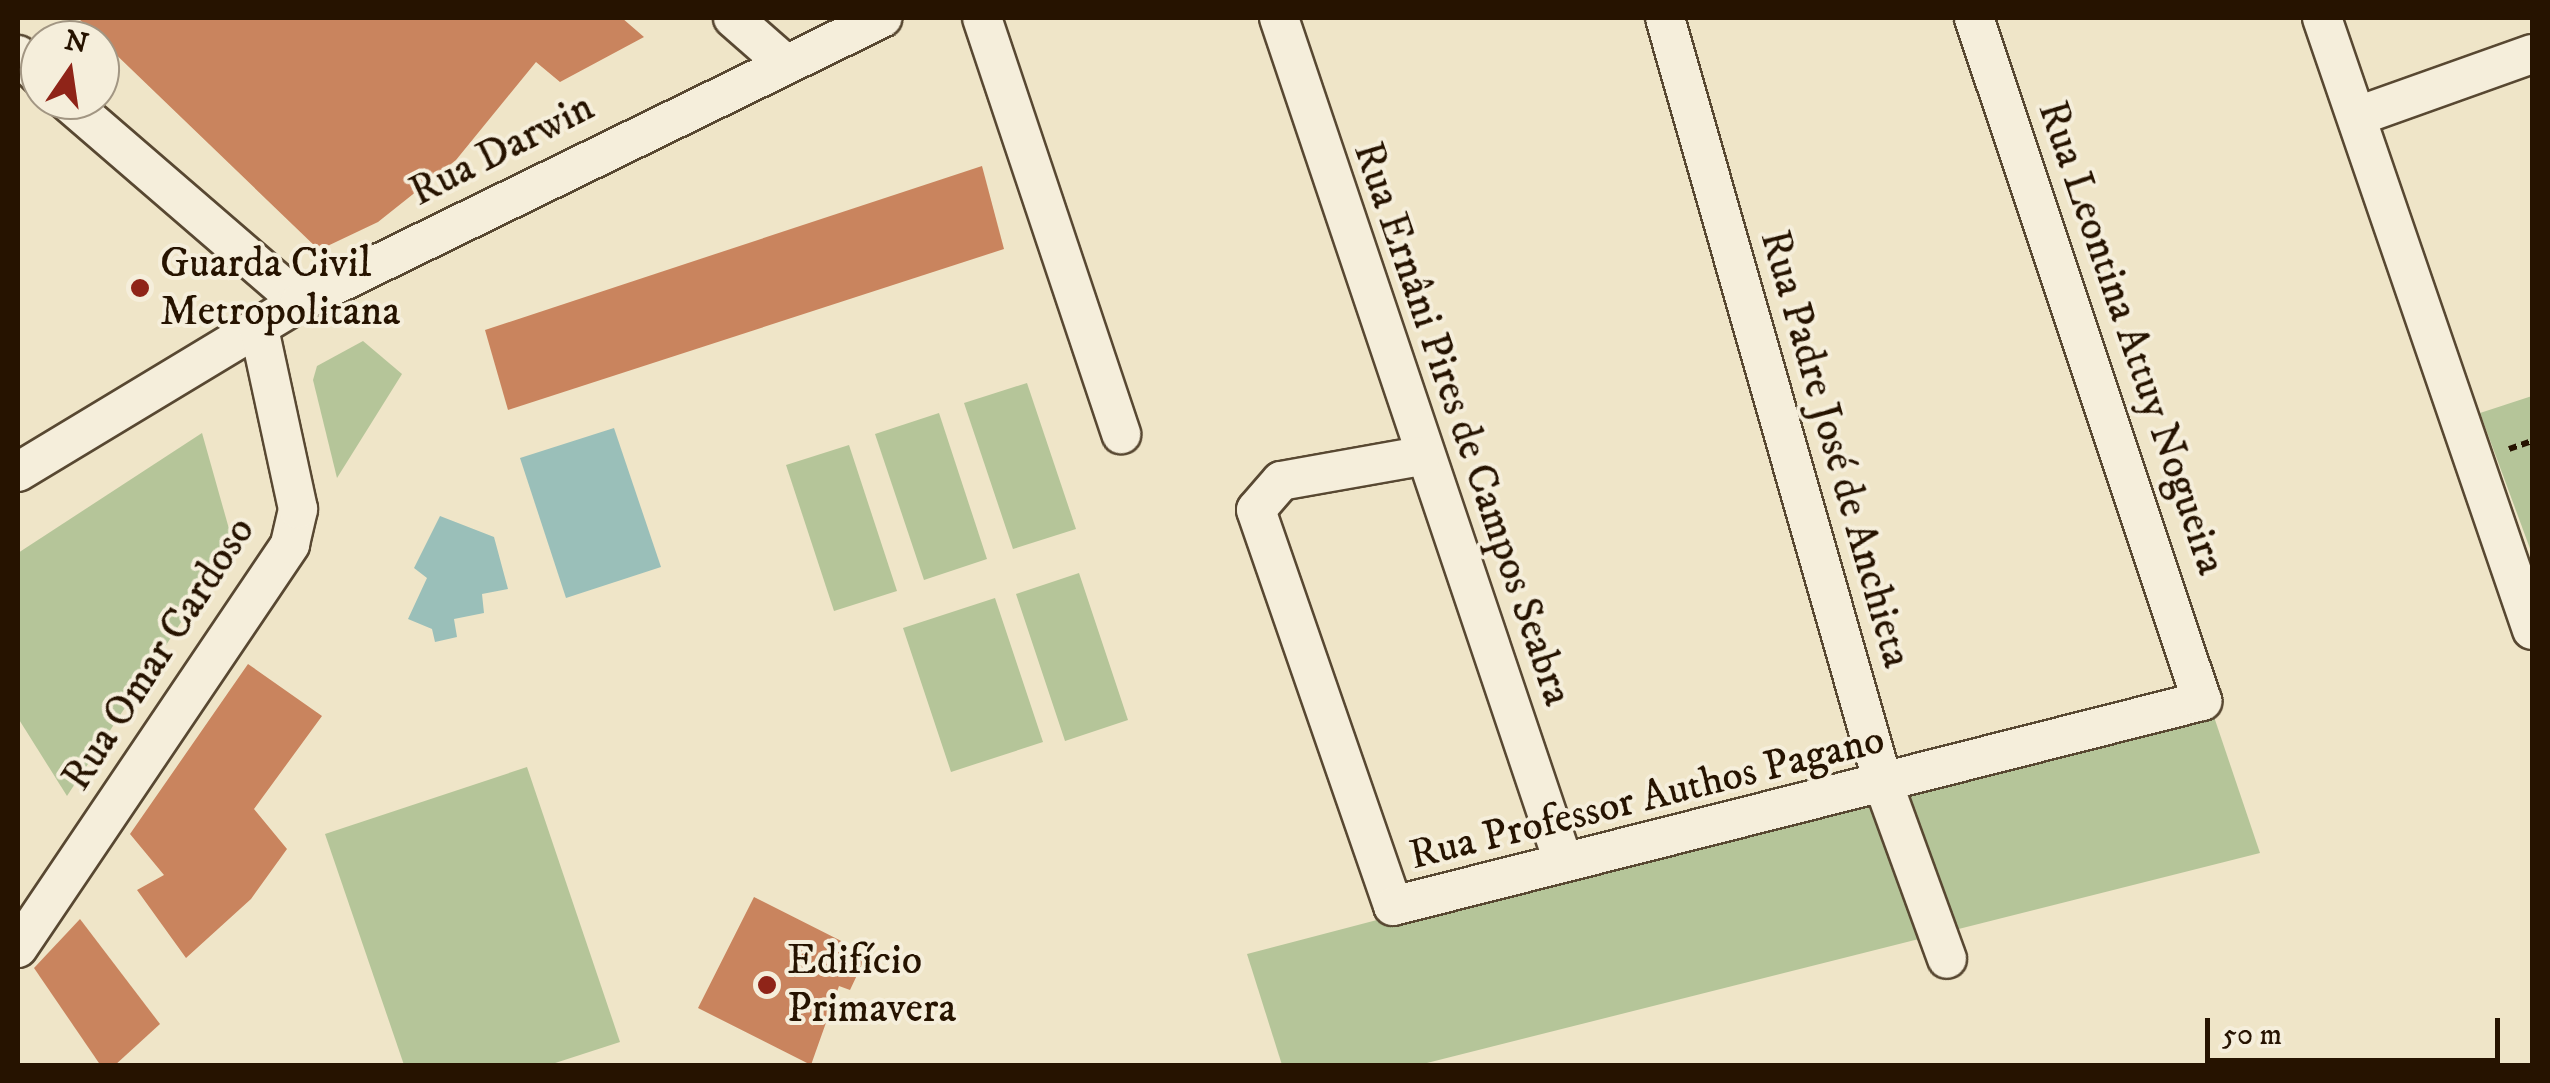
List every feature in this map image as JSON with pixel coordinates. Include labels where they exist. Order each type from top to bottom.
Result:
[{"type":"street","points":[[733,18],[781,60]]},
{"type":"street","name":"Rua Darwin","points":[[18,472],[300,302],[781,60],[882,18]]},
{"type":"street","points":[[982,18],[1121,434]]},
{"type":"street","name":"Rua Ernâni Pires de Campos Seabra","points":[[1279,18],[1421,456],[1562,858]]},
{"type":"street","name":"Rua Padre José de Anchieta","points":[[1665,18],[1883,783],[1947,958]]},
{"type":"street","name":"Rua Leontina Attuy Nogueira","points":[[1974,18],[2202,687]]},
{"type":"street","points":[[2322,18],[2532,630]]},
{"type":"street","points":[[2358,116],[2532,54]]},
{"type":"street","points":[[89,120],[300,302]]},
{"type":"street","name":"Rua Omar Cardoso","points":[[18,948],[290,544],[298,508],[260,329]]},
{"type":"street","name":"Rua Professor Authos Pagano","points":[[1421,456],[1281,482],[1256,510],[1384,899],[1409,908],[1562,858],[2189,710],[2202,687]]},
{"type":"green space","points":[[363,341],[402,374],[337,478],[313,380],[317,366]]},
{"type":"green space","points":[[1027,383],[1076,529],[1013,549],[964,403]]},
{"type":"green space","points":[[2532,396],[2532,554],[2480,413]]},
{"type":"green space","points":[[939,413],[987,559],[924,580],[875,434]]},
{"type":"green space","points":[[202,433],[233,543],[67,796],[18,718],[18,553]]},
{"type":"green space","points":[[849,445],[897,591],[834,611],[786,465]]},
{"type":"green space","points":[[1079,573],[1128,720],[1065,741],[1016,594]]},
{"type":"green space","points":[[995,598],[1043,742],[951,772],[903,628]]},
{"type":"green space","points":[[2209,702],[2260,853],[1419,1065],[1282,1065],[1247,954]]},
{"type":"green space","points":[[527,767],[620,1042],[549,1065],[404,1065],[325,834]]},
{"type":"water","points":[[614,428],[661,567],[566,598],[520,458]]},
{"type":"water","points":[[440,516],[494,537],[508,589],[482,594],[484,613],[454,619],[457,637],[435,642],[432,629],[408,619],[427,578],[414,568]]},
{"type":"building","points":[[622,18],[644,37],[560,82],[536,62],[456,160],[378,222],[319,250],[120,58],[120,20],[80,20]]},
{"type":"building","points":[[982,166],[1004,249],[508,410],[485,330]]},
{"type":"building","points":[[248,664],[322,716],[254,809],[287,849],[251,899],[186,958],[137,890],[164,875],[130,834]]},
{"type":"building","name":"Edifício Primavera","points":[[754,897],[867,954],[850,990],[839,986],[811,1065],[698,1008]]},
{"type":"building","points":[[80,919],[160,1024],[114,1066],[101,1066],[34,968]]},
{"type":"place","name":"Guarda Civil Metropolitana","points":[[140,288]]},
{"type":"place","name":"Edifício Primavera","points":[[767,985]]}]
